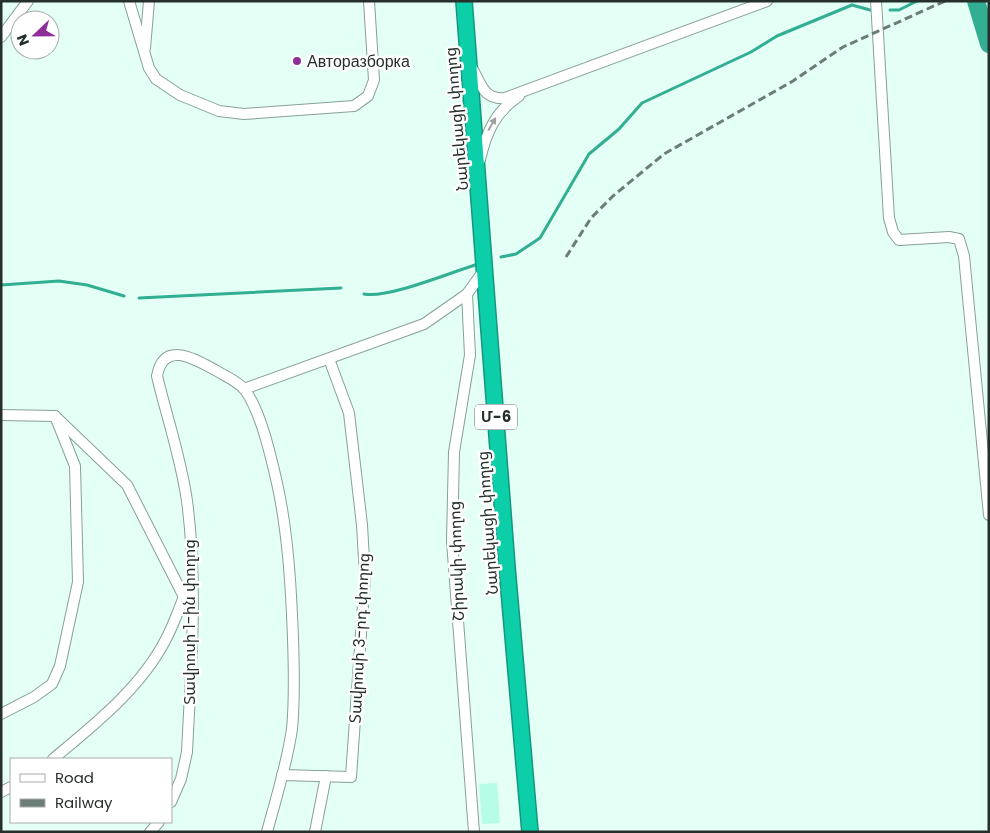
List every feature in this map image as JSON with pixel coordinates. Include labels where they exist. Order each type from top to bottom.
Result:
[{"type":"highway","name":"Նարեկացի փողոց","points":[[464,1],[486,268],[508,576],[530,832]]},
{"type":"street","points":[[1,37],[28,1]]},
{"type":"street","points":[[129,1],[144,54],[149,68],[156,79],[188,99],[219,111],[244,114],[354,106],[368,96],[374,80],[369,1]]},
{"type":"street","points":[[144,54],[149,1]]},
{"type":"street","points":[[468,63],[489,97],[504,98],[767,1]]},
{"type":"street","points":[[876,1],[888,218],[898,240],[959,238],[964,256],[989,515]]},
{"type":"street","points":[[478,170],[486,135],[496,118],[502,110],[526,91]]},
{"type":"street","points":[[267,832],[292,728],[294,671],[292,606],[285,531],[277,483],[264,437],[244,389],[424,324],[466,294],[486,268]]},
{"type":"street","name":"Շիրակի փողոց","points":[[466,294],[470,354],[454,452],[452,541],[474,832]]},
{"type":"street","name":"Տավրոսի 1-ին փողոց","points":[[172,800],[181,779],[187,752],[188,598],[193,572],[187,502],[178,453],[157,376],[159,365],[166,358],[179,354],[191,357],[244,389]]},
{"type":"street","name":"Տավրոսի 3-րդ փողոց","points":[[282,775],[350,777],[365,576],[362,525],[349,413],[329,358]]},
{"type":"street","points":[[1,415],[55,416],[127,485],[188,598],[165,640],[141,676],[106,714],[54,758]]},
{"type":"street","points":[[1,714],[34,697],[52,684],[60,666],[74,608],[78,582],[75,466],[55,416]]},
{"type":"street","points":[[315,832],[326,776]]},
{"type":"green space","points":[[497,783],[500,823],[482,824],[479,784]]},
{"type":"waterway","points":[[890,10],[899,10],[917,1]]},
{"type":"waterway","points":[[976,1],[989,44]]},
{"type":"waterway","points":[[501,257],[516,254],[540,238],[589,154],[619,129],[642,103],[751,52],[777,36],[852,5],[870,10]]},
{"type":"waterway","points":[[364,294],[388,293],[478,264]]},
{"type":"waterway","points":[[1,285],[59,281],[87,285],[124,296]]},
{"type":"waterway","points":[[139,298],[341,288]]},
{"type":"railway","points":[[566,257],[591,218],[613,196],[664,154],[793,81],[843,47],[945,1]]},
{"type":"place","name":"Авторазборка","points":[[297,61]]}]
